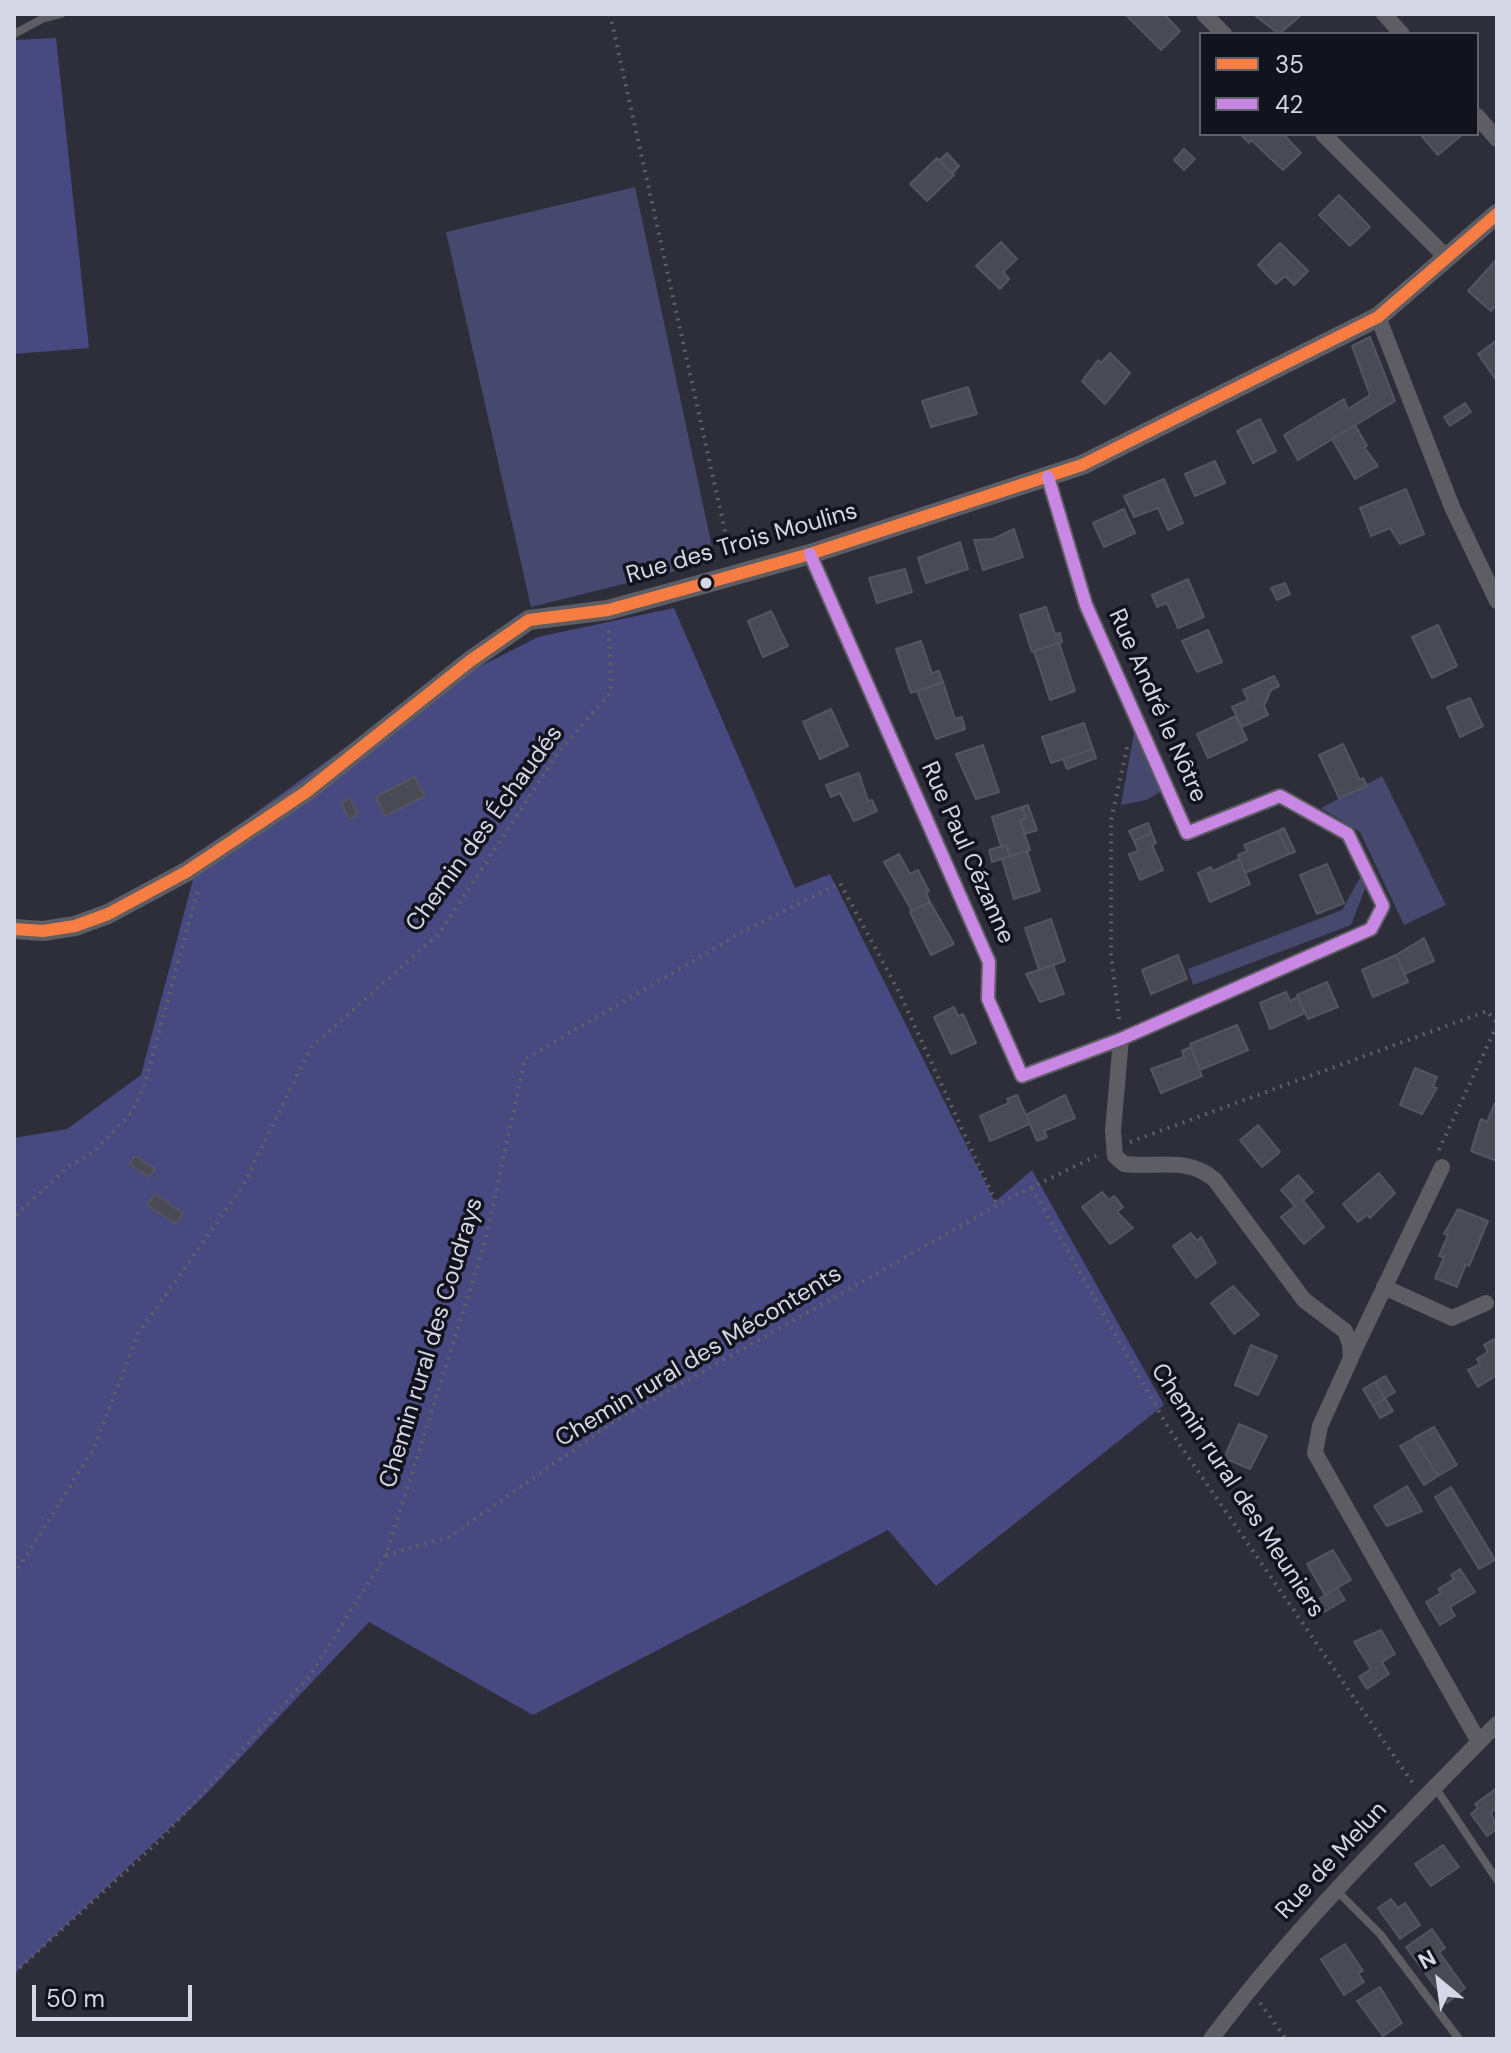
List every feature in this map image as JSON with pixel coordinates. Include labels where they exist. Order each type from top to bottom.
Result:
[{"type":"street","points":[[1204,14],[1222,32]]},
{"type":"street","points":[[1384,14],[1400,32]]},
{"type":"street","points":[[1479,118],[1497,139]]},
{"type":"street","points":[[1325,136],[1447,258]]},
{"type":"street","name":"Rue des Trois Moulins","points":[[14,929],[43,931],[75,926],[108,914],[186,872],[306,792],[470,661],[529,620],[608,610],[810,554],[1048,477],[1120,447],[1378,317],[1497,214]]},
{"type":"street","points":[[1378,317],[1452,507],[1497,601]]},
{"type":"street","name":"Rue André le Nôtre","points":[[1048,477],[1086,605],[1187,833],[1280,796],[1348,834],[1383,906],[1371,929],[1121,1039]]},
{"type":"street","name":"Rue Paul Cézanne","points":[[810,554],[989,962],[988,999],[1022,1076],[1121,1039]]},
{"type":"street","points":[[1121,1039],[1113,1148],[1124,1164],[1182,1162],[1202,1169],[1215,1180],[1304,1300],[1345,1331],[1351,1358]]},
{"type":"street","points":[[1442,1167],[1320,1426],[1315,1453],[1479,1742]]},
{"type":"street","points":[[1384,1287],[1452,1318],[1486,1303]]},
{"type":"street","name":"Rue de Melun","points":[[1211,2039],[1249,1988],[1335,1889],[1497,1724]]},
{"type":"lane","points":[[14,34],[42,19],[61,14]]},
{"type":"lane","points":[[1430,1793],[1497,1880]]},
{"type":"lane","points":[[1335,1889],[1380,1934],[1459,2039]]},
{"type":"path","points":[[610,14],[735,575]]},
{"type":"path","name":"Chemin des Échaudés","points":[[14,1575],[93,1450],[138,1334],[244,1184],[311,1047],[439,934],[560,750],[611,692],[608,610]]},
{"type":"path","points":[[1121,1039],[1111,954],[1111,820],[1134,713]]},
{"type":"path","points":[[14,1223],[18,1213],[70,1165],[92,1153],[131,1113],[144,1087],[197,893],[186,872]]},
{"type":"path","name":"Chemin rural des Coudrays","points":[[14,1973],[159,1841],[309,1677],[386,1555],[485,1242],[525,1059],[742,932],[840,883],[899,992],[997,1205]]},
{"type":"path","points":[[1032,1188],[1113,1148],[1487,1011],[1497,1024],[1433,1164],[1442,1167]]},
{"type":"path","name":"Chemin rural des Mécontents","points":[[386,1555],[449,1537],[615,1421],[1032,1188]]},
{"type":"path","name":"Chemin rural des Meuniers","points":[[1032,1188],[1169,1429],[1430,1793]]},
{"type":"path","points":[[1249,1988],[1286,2039]]},
{"type":"shaded area","points":[[56,38],[89,348],[14,354],[14,40]]},
{"type":"shaded area","points":[[635,187],[715,561],[531,607],[446,232]]},
{"type":"shaded area","points":[[674,608],[795,888],[830,874],[995,1202],[1032,1170],[1164,1405],[936,1586],[888,1530],[533,1715],[369,1622],[204,1796],[14,1974],[14,1138],[67,1129],[141,1075],[200,853],[404,705],[538,637]]},
{"type":"shaded area","points":[[1134,733],[1162,791],[1146,800],[1121,805]]},
{"type":"shaded area","points":[[1382,776],[1446,905],[1404,925],[1360,832],[1321,808]]},
{"type":"shaded area","points":[[1361,876],[1366,886],[1351,925],[1193,985],[1188,969],[1342,910]]},
{"type":"building","points":[[1125,14],[1164,14],[1180,31],[1161,50]]},
{"type":"building","points":[[1253,14],[1300,16],[1281,32],[1276,32]]},
{"type":"building","points":[[1242,136],[1285,136],[1301,153],[1283,170],[1251,140],[1249,143]]},
{"type":"building","points":[[1422,136],[1461,136],[1438,155]]},
{"type":"building","points":[[1184,149],[1195,159],[1184,170],[1174,160]]},
{"type":"building","points":[[947,153],[959,166],[952,174],[939,161]]},
{"type":"building","points":[[937,158],[954,175],[927,201],[910,184]]},
{"type":"building","points":[[1339,195],[1370,227],[1350,246],[1319,215]]},
{"type":"building","points":[[1001,242],[1017,259],[1003,272],[1009,279],[1000,289],[976,266]]},
{"type":"building","points":[[1280,243],[1308,271],[1294,285],[1285,276],[1276,284],[1258,265]]},
{"type":"building","points":[[1497,259],[1497,304],[1491,311],[1468,291]]},
{"type":"building","points":[[1370,337],[1395,401],[1298,460],[1284,435],[1344,399],[1348,409],[1370,395],[1352,346]]},
{"type":"building","points":[[1497,340],[1497,379],[1496,380],[1478,354]]},
{"type":"building","points":[[1110,353],[1130,373],[1105,404],[1082,381],[1098,360],[1101,363]]},
{"type":"building","points":[[968,387],[977,414],[931,427],[922,401]]},
{"type":"building","points":[[1465,403],[1471,412],[1450,426],[1444,417]]},
{"type":"building","points":[[1260,419],[1276,451],[1253,463],[1237,431]]},
{"type":"building","points":[[1355,425],[1367,446],[1364,447],[1378,466],[1355,479],[1332,439]]},
{"type":"building","points":[[1215,461],[1225,483],[1195,496],[1185,474]]},
{"type":"building","points":[[1164,479],[1183,523],[1168,530],[1158,508],[1134,517],[1124,496]]},
{"type":"building","points":[[1406,489],[1424,534],[1400,544],[1390,528],[1371,536],[1360,508]]},
{"type":"building","points":[[1124,509],[1135,533],[1104,547],[1093,523]]},
{"type":"building","points":[[1014,529],[1023,557],[983,570],[974,540],[993,539]]},
{"type":"building","points":[[960,542],[968,569],[926,583],[918,558]]},
{"type":"building","points":[[905,569],[912,592],[877,603],[869,578]]},
{"type":"building","points":[[1188,579],[1204,617],[1178,628],[1167,603],[1157,607],[1152,595]]},
{"type":"building","points":[[1285,583],[1290,594],[1277,600],[1271,588]]},
{"type":"building","points":[[1046,607],[1055,634],[1060,633],[1062,642],[1032,652],[1020,615]]},
{"type":"building","points":[[771,611],[788,646],[763,657],[748,621]]},
{"type":"building","points":[[1438,625],[1457,666],[1432,678],[1412,637]]},
{"type":"building","points":[[1208,630],[1222,662],[1197,672],[1182,641]]},
{"type":"building","points":[[921,641],[932,673],[939,671],[943,682],[911,693],[896,649]]},
{"type":"building","points":[[1059,643],[1075,691],[1050,700],[1034,651]]},
{"type":"building","points":[[1274,676],[1279,686],[1271,690],[1264,706],[1268,715],[1242,727],[1232,707],[1248,700],[1243,690]]},
{"type":"building","points":[[943,682],[955,719],[962,717],[965,729],[936,739],[917,691]]},
{"type":"building","points":[[1470,698],[1483,726],[1460,737],[1447,707]]},
{"type":"building","points":[[831,709],[848,746],[820,759],[803,722]]},
{"type":"building","points":[[1236,716],[1247,740],[1208,758],[1197,734]]},
{"type":"building","points":[[1084,723],[1093,749],[1051,763],[1042,737]]},
{"type":"building","points":[[1343,744],[1360,780],[1363,778],[1367,786],[1339,798],[1319,755]]},
{"type":"building","points":[[983,745],[999,792],[976,799],[956,754]]},
{"type":"building","points":[[1093,749],[1096,758],[1067,769],[1063,759]]},
{"type":"building","points":[[859,773],[868,801],[872,800],[877,811],[854,821],[840,793],[831,797],[826,785]]},
{"type":"building","points":[[414,777],[425,796],[385,816],[376,797]]},
{"type":"building","points":[[350,798],[358,814],[349,819],[341,803]]},
{"type":"building","points":[[1028,805],[1037,830],[1025,834],[1020,820],[1026,818],[1022,807]]},
{"type":"building","points":[[1022,807],[1026,818],[1020,820],[1030,850],[1010,856],[1006,845],[1001,846],[992,817]]},
{"type":"building","points":[[1148,823],[1152,833],[1134,841],[1129,831]]},
{"type":"building","points":[[1284,828],[1295,852],[1289,854],[1278,831]]},
{"type":"building","points":[[1278,831],[1289,854],[1245,873],[1238,855],[1247,851],[1244,845]]},
{"type":"building","points":[[1152,833],[1156,843],[1152,845],[1163,870],[1140,880],[1129,854],[1138,851],[1134,841]]},
{"type":"building","points":[[1006,845],[1010,856],[992,862],[989,850]]},
{"type":"building","points":[[1027,851],[1040,891],[1014,899],[1002,859]]},
{"type":"building","points":[[899,854],[910,874],[918,870],[929,891],[926,893],[930,902],[912,911],[884,862]]},
{"type":"building","points":[[1239,859],[1250,884],[1210,902],[1198,873],[1211,867],[1213,871]]},
{"type":"building","points":[[1327,864],[1344,903],[1317,914],[1300,875]]},
{"type":"building","points":[[930,902],[954,944],[931,955],[910,912]]},
{"type":"building","points":[[1051,919],[1065,961],[1039,970],[1025,928]]},
{"type":"building","points":[[1424,938],[1434,961],[1404,974],[1396,955]]},
{"type":"building","points":[[1178,955],[1187,979],[1151,994],[1142,970]]},
{"type":"building","points":[[1396,955],[1408,982],[1373,997],[1362,970]]},
{"type":"building","points":[[1053,965],[1064,994],[1040,1002],[1026,974]]},
{"type":"building","points":[[1327,982],[1338,1007],[1308,1019],[1297,995]]},
{"type":"building","points":[[1286,992],[1290,1001],[1298,997],[1305,1013],[1270,1029],[1260,1003]]},
{"type":"building","points":[[954,1007],[958,1016],[963,1014],[976,1043],[951,1054],[934,1017]]},
{"type":"building","points":[[1237,1025],[1248,1050],[1200,1070],[1190,1044]]},
{"type":"building","points":[[1191,1047],[1202,1076],[1161,1093],[1151,1069],[1184,1057],[1182,1051]]},
{"type":"building","points":[[1415,1068],[1437,1077],[1433,1087],[1437,1088],[1422,1114],[1400,1105]]},
{"type":"building","points":[[1017,1095],[1030,1124],[990,1141],[980,1116],[1009,1103],[1007,1099]]},
{"type":"building","points":[[1065,1095],[1075,1118],[1044,1131],[1047,1137],[1037,1141],[1026,1115]]},
{"type":"building","points":[[1495,1103],[1497,1161],[1471,1151],[1481,1119],[1487,1122]]},
{"type":"building","points":[[1258,1125],[1280,1152],[1262,1167],[1240,1140]]},
{"type":"building","points":[[135,1156],[155,1169],[149,1177],[129,1164]]},
{"type":"building","points":[[1379,1173],[1395,1193],[1370,1218],[1367,1215],[1358,1222],[1343,1204]]},
{"type":"building","points":[[1298,1175],[1313,1192],[1303,1200],[1324,1227],[1304,1244],[1281,1217],[1295,1206],[1281,1190]]},
{"type":"building","points":[[1102,1192],[1109,1200],[1114,1196],[1123,1207],[1117,1212],[1133,1228],[1110,1244],[1082,1207]]},
{"type":"building","points":[[155,1194],[183,1213],[176,1224],[147,1205]]},
{"type":"building","points":[[1458,1209],[1488,1221],[1457,1287],[1435,1278],[1444,1257],[1439,1256],[1448,1235],[1444,1234]]},
{"type":"building","points":[[1191,1233],[1197,1241],[1201,1237],[1216,1263],[1196,1278],[1173,1246]]},
{"type":"building","points":[[1233,1286],[1259,1315],[1234,1334],[1211,1303]]},
{"type":"building","points":[[1495,1339],[1497,1375],[1478,1387],[1468,1370],[1480,1364],[1477,1359],[1488,1352],[1484,1345]]},
{"type":"building","points":[[1251,1345],[1277,1356],[1258,1395],[1235,1385]]},
{"type":"building","points":[[1385,1376],[1395,1392],[1385,1398],[1375,1382]]},
{"type":"building","points":[[1375,1382],[1385,1398],[1373,1406],[1363,1389]]},
{"type":"building","points":[[1385,1398],[1393,1411],[1380,1418],[1373,1406]]},
{"type":"building","points":[[1239,1424],[1267,1436],[1250,1469],[1224,1458]]},
{"type":"building","points":[[1434,1427],[1457,1465],[1438,1476],[1414,1438]]},
{"type":"building","points":[[1414,1438],[1438,1476],[1424,1485],[1400,1446]]},
{"type":"building","points":[[1407,1486],[1422,1511],[1387,1526],[1374,1506]]},
{"type":"building","points":[[1451,1487],[1495,1560],[1479,1569],[1435,1497]]},
{"type":"building","points":[[1333,1550],[1351,1580],[1325,1595],[1307,1564]]},
{"type":"building","points":[[1460,1569],[1475,1592],[1450,1607],[1455,1616],[1440,1625],[1426,1602],[1441,1593],[1438,1589],[1454,1579],[1451,1575]]},
{"type":"building","points":[[1337,1588],[1345,1600],[1321,1614],[1314,1602]]},
{"type":"building","points":[[1381,1630],[1395,1654],[1382,1662],[1389,1674],[1367,1689],[1359,1677],[1371,1669],[1354,1642]]},
{"type":"building","points":[[1497,1788],[1497,1808],[1491,1812],[1497,1829],[1487,1836],[1471,1814],[1478,1808],[1475,1804]]},
{"type":"building","points":[[1443,1845],[1459,1867],[1431,1886],[1415,1864]]},
{"type":"building","points":[[1391,1899],[1398,1908],[1405,1903],[1420,1925],[1400,1939],[1378,1908]]},
{"type":"building","points":[[1432,1929],[1445,1948],[1439,1952],[1465,1988],[1447,2003],[1406,1947]]},
{"type":"building","points":[[1345,1944],[1363,1971],[1358,1973],[1364,1982],[1344,1995],[1321,1959]]},
{"type":"building","points":[[1380,1987],[1402,2023],[1383,2036],[1357,2001]]},
{"type":"transit line","name":"35","points":[[14,929],[43,931],[75,926],[108,914],[186,872],[306,792],[470,661],[529,620],[608,610],[810,554],[1082,465],[1378,317],[1497,214]]},
{"type":"transit line","name":"42","points":[[810,554],[989,962],[988,999],[1022,1076],[1121,1039],[1371,929],[1383,906],[1348,834],[1280,796],[1187,833],[1086,605],[1048,477]]}]
